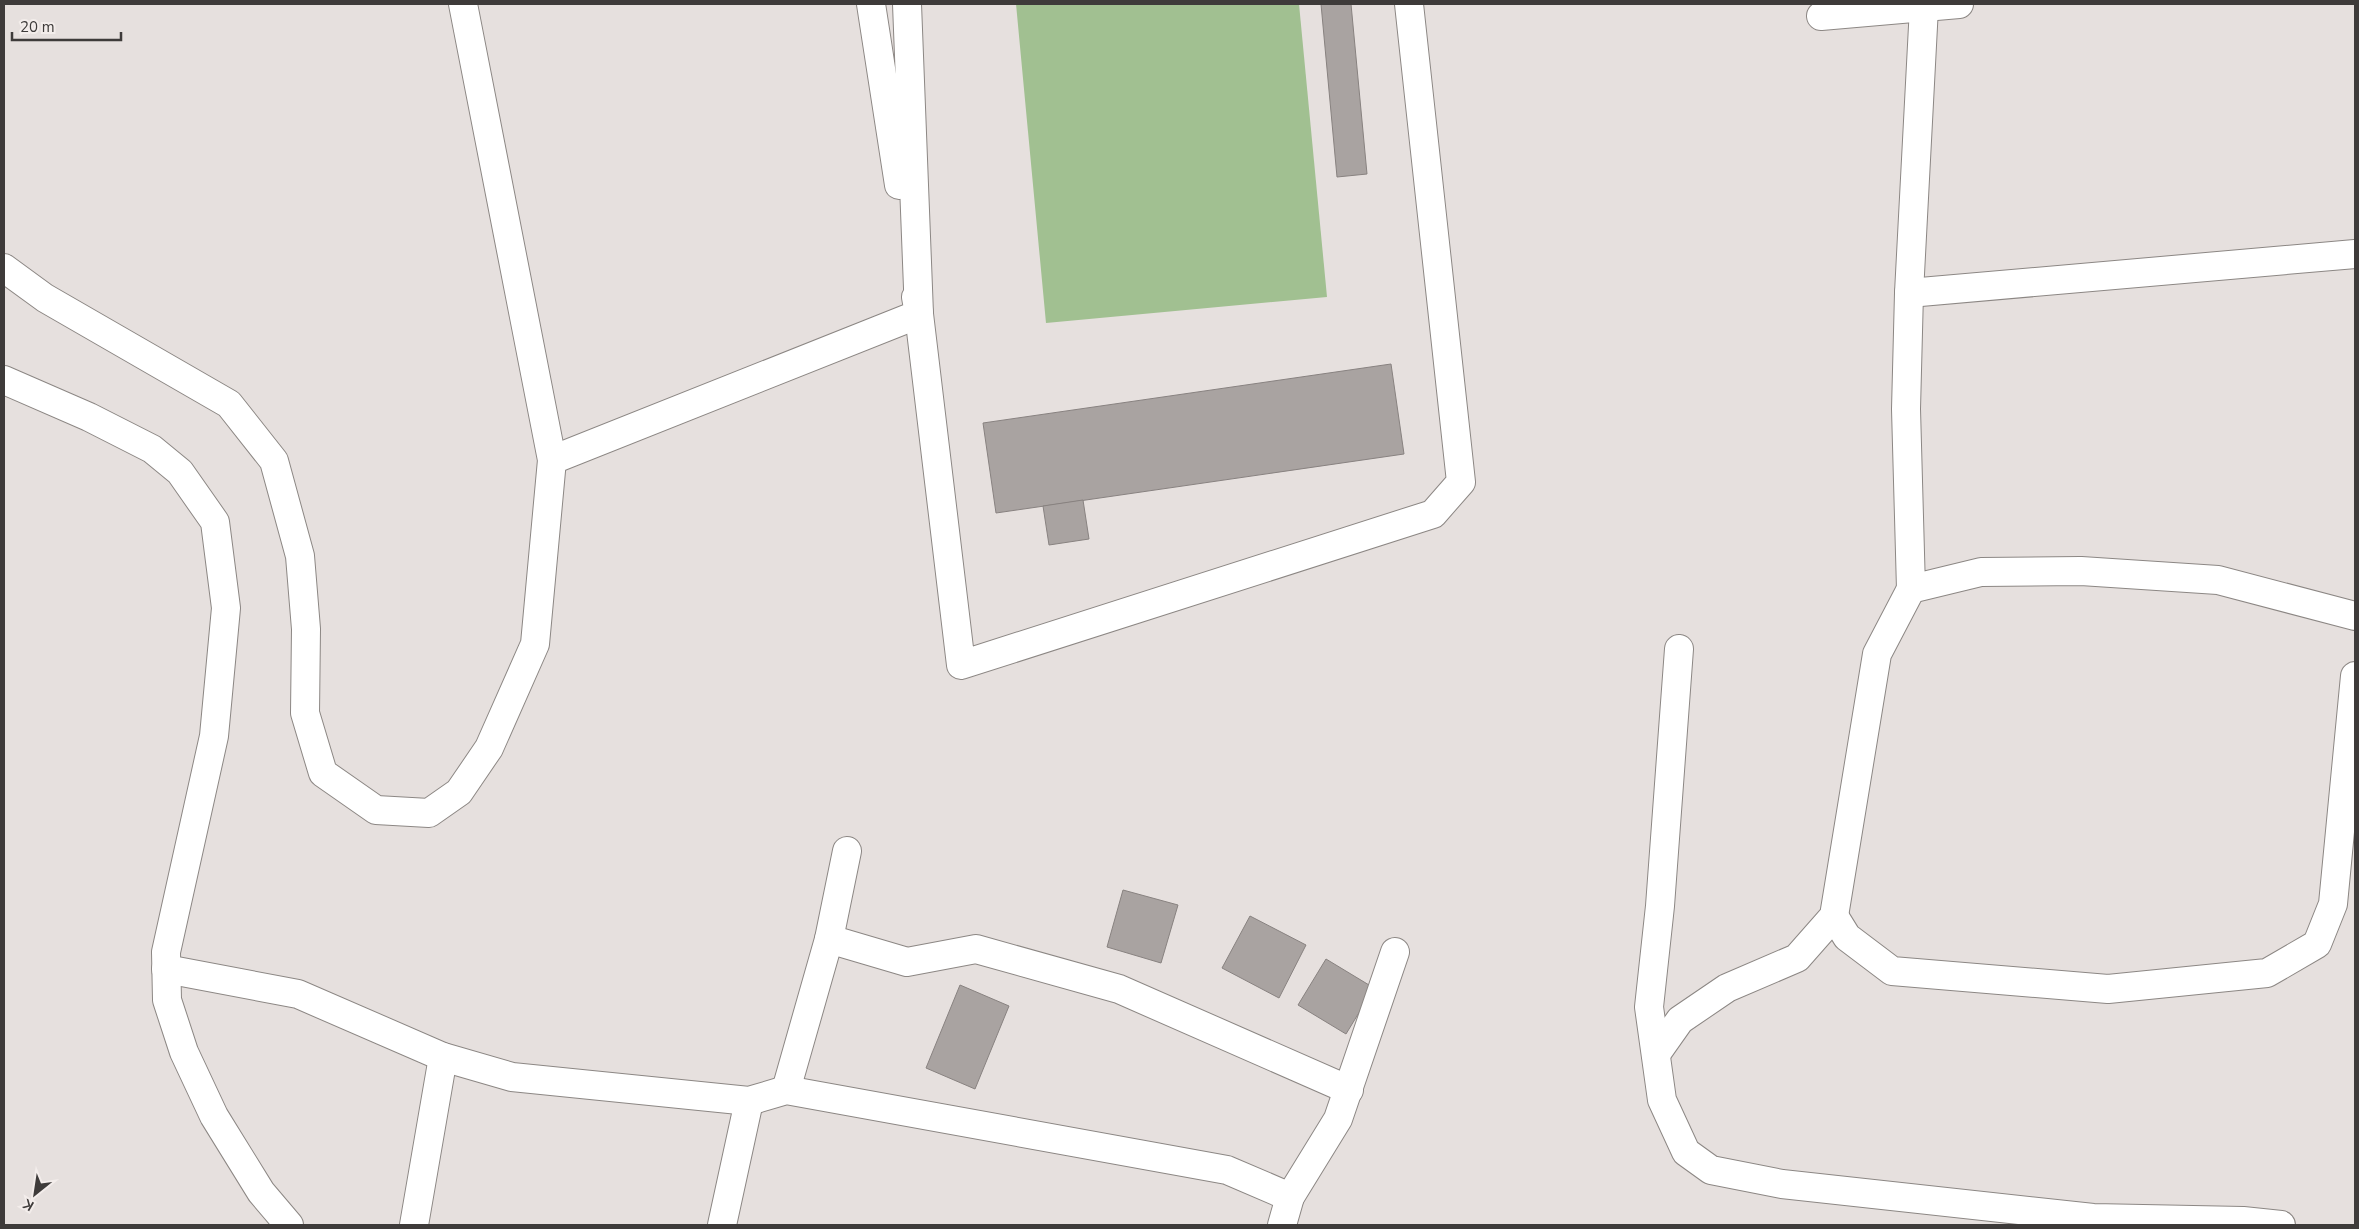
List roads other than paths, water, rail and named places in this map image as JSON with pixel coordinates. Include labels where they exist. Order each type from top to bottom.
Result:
[{"type":"street","points":[[4,268],[45,298],[229,404],[274,461],[300,556],[306,629],[305,713],[323,773],[376,810],[429,813],[459,792],[489,748],[535,644],[552,460],[463,4]]},
{"type":"street","points":[[871,4],[919,314],[961,665],[1433,514],[1460,482],[1409,4]]},
{"type":"street","points":[[907,4],[919,314]]},
{"type":"street","points":[[1822,16],[1959,4]]},
{"type":"street","points":[[1656,1054],[1680,1020],[1727,988],[1798,958],[1834,916],[1877,654],[1912,590],[1906,409],[1909,293],[1924,7]]},
{"type":"street","points":[[1909,293],[2355,254]]},
{"type":"street","points":[[552,460],[919,314]]},
{"type":"street","points":[[4,380],[90,417],[152,449],[180,472],[215,522],[226,608],[214,736],[166,952],[167,1000],[184,1052],[214,1116],[261,1192],[289,1225]]},
{"type":"street","points":[[1912,590],[1981,572],[2082,571],[2218,580],[2355,616]]},
{"type":"street","points":[[1679,649],[1660,906],[1649,1007],[1662,1100],[1686,1152],[1711,1170],[1782,1184],[2093,1218],[2243,1221],[2281,1225]]},
{"type":"street","points":[[1834,916],[1846,937],[1892,971],[2108,989],[2267,973],[2318,944],[2333,904],[2355,676]]},
{"type":"street","points":[[786,1090],[829,939],[847,852]]},
{"type":"street","points":[[829,939],[906,962],[976,948],[1119,989],[1348,1090]]},
{"type":"street","points":[[1282,1225],[1290,1197],[1338,1119],[1395,952]]},
{"type":"street","points":[[166,969],[298,994],[443,1057],[512,1077],[749,1100],[786,1090],[1227,1170],[1290,1197]]},
{"type":"street","points":[[414,1225],[443,1057]]},
{"type":"street","points":[[722,1225],[749,1100]]}]
